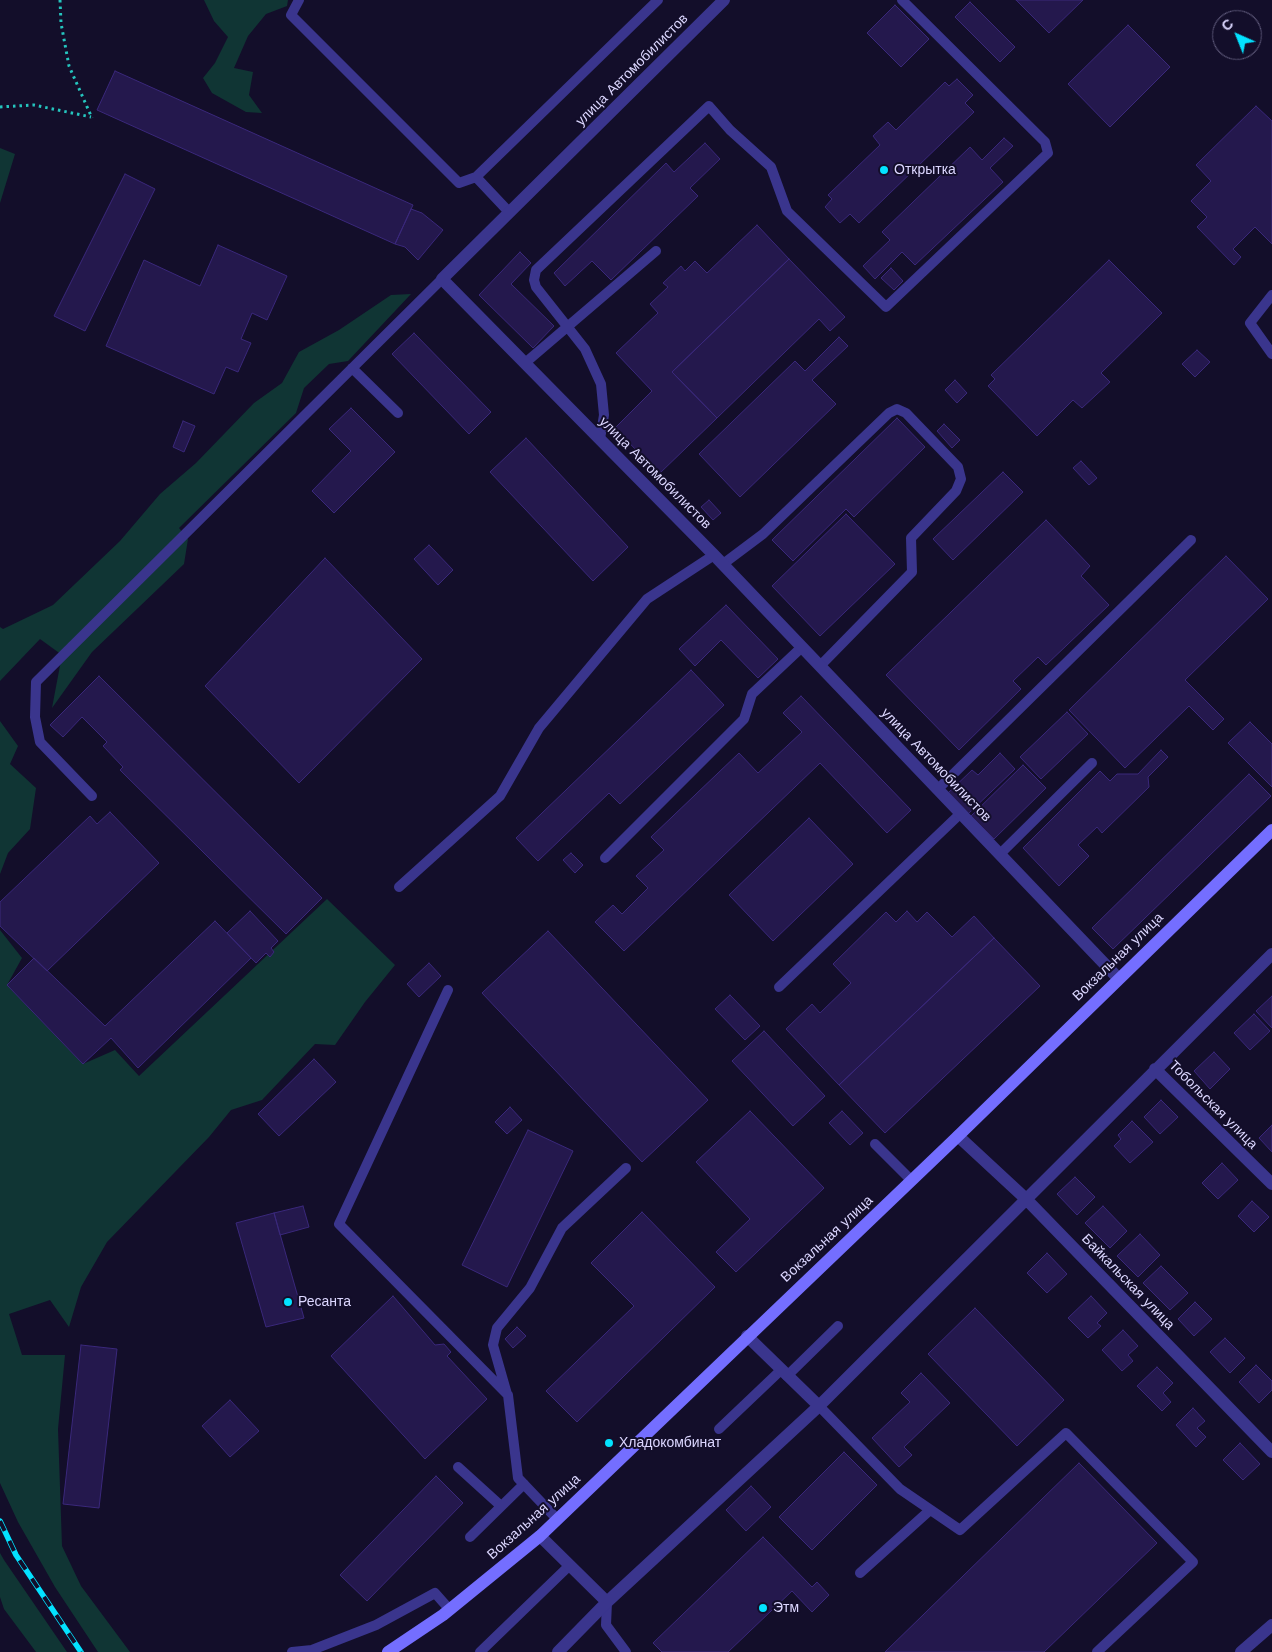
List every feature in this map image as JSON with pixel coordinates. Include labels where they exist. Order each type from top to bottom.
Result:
[{"type":"main road","name":"Вокзальная улица","points":[[388,1652],[450,1610],[540,1536],[958,1136],[1272,830]]},
{"type":"street","name":"улица Автомобилистов","points":[[724,0],[442,279],[723,564],[1118,978]]},
{"type":"street","points":[[558,1652],[607,1602],[819,1406],[1272,954]]},
{"type":"street","name":"Тобольская улица","points":[[1155,1069],[1272,1184]]},
{"type":"street","name":"Байкальская улица","points":[[958,1136],[1026,1199],[1272,1452]]},
{"type":"street","points":[[747,1336],[819,1406]]},
{"type":"street","points":[[540,1536],[607,1602]]},
{"type":"street","points":[[1241,1652],[1272,1625]]},
{"type":"lane","points":[[299,0],[291,15],[459,183],[476,177],[658,0]]},
{"type":"lane","points":[[600,439],[604,415],[601,384],[585,349],[536,287],[534,280],[536,270],[709,106],[730,130],[770,167],[788,211],[886,307],[1048,153],[1045,142],[902,0]]},
{"type":"lane","points":[[476,177],[509,212]]},
{"type":"lane","points":[[525,364],[656,250]]},
{"type":"lane","points":[[92,796],[40,742],[35,717],[36,682],[442,279]]},
{"type":"lane","points":[[1272,295],[1250,323],[1272,354]]},
{"type":"lane","points":[[352,368],[398,413]]},
{"type":"lane","points":[[723,564],[763,534],[889,413],[897,410],[906,413],[958,467],[961,479],[956,491],[911,538],[912,572],[820,666]]},
{"type":"lane","points":[[938,789],[1192,540]]},
{"type":"lane","points":[[399,887],[500,796],[539,728],[647,599],[714,555]]},
{"type":"lane","points":[[604,858],[744,720],[752,694],[802,647]]},
{"type":"lane","points":[[1000,854],[1092,763]]},
{"type":"lane","points":[[779,987],[961,813]]},
{"type":"lane","points":[[448,990],[339,1224],[508,1395]]},
{"type":"lane","points":[[875,1144],[911,1180]]},
{"type":"lane","points":[[557,1519],[518,1478],[508,1395],[493,1345],[497,1328],[530,1288],[562,1228],[626,1168]]},
{"type":"lane","points":[[719,1429],[838,1326]]},
{"type":"lane","points":[[819,1406],[900,1489],[929,1511],[960,1530],[1066,1432],[1193,1562],[1096,1652]]},
{"type":"lane","points":[[458,1467],[501,1506]]},
{"type":"lane","points":[[470,1536],[524,1484]]},
{"type":"lane","points":[[860,1573],[929,1511]]},
{"type":"lane","points":[[480,1652],[570,1565]]},
{"type":"lane","points":[[292,1652],[312,1650],[376,1625],[435,1593],[450,1610]]},
{"type":"lane","points":[[607,1602],[606,1625],[626,1652]]},
{"type":"path","points":[[0,106],[34,105],[92,118],[69,66],[61,23],[60,0]]},
{"type":"green space","points":[[204,0],[288,0],[287,6],[266,14],[248,36],[234,68],[253,72],[249,95],[262,113],[246,112],[212,93],[203,78],[215,63],[228,37],[214,21]]},
{"type":"green space","points":[[0,148],[15,154],[0,203]]},
{"type":"green space","points":[[411,294],[348,361],[329,364],[304,388],[296,413],[179,528],[188,539],[184,564],[92,652],[52,708],[62,655],[40,639],[0,681],[0,627],[3,629],[53,605],[120,541],[160,494],[196,463],[254,403],[282,383],[299,352],[339,330],[391,295]]},
{"type":"green space","points":[[0,721],[18,746],[10,764],[36,788],[30,829],[8,853],[0,874]]},
{"type":"green space","points":[[327,899],[395,965],[365,1002],[335,1045],[315,1044],[262,1100],[231,1110],[209,1137],[107,1242],[81,1287],[69,1327],[50,1300],[9,1314],[22,1355],[65,1355],[58,1429],[62,1546],[81,1586],[130,1652],[98,1652],[55,1587],[18,1522],[0,1483],[0,930],[22,958],[7,985],[83,1064],[115,1050],[139,1076]]},
{"type":"green space","points":[[0,1553],[67,1652],[36,1652],[4,1609],[0,1597]]},
{"type":"building","points":[[1016,0],[1083,0],[1049,33]]},
{"type":"building","points":[[970,2],[1015,47],[1000,62],[955,17]]},
{"type":"building","points":[[895,5],[929,39],[901,67],[867,33]]},
{"type":"building","points":[[1128,25],[1170,67],[1110,127],[1068,84]]},
{"type":"building","points":[[115,71],[413,205],[395,244],[97,110]]},
{"type":"building","name":"Открытка","points":[[957,79],[973,95],[965,103],[974,112],[859,223],[850,214],[840,223],[825,207],[832,199],[828,195],[880,145],[873,136],[888,122],[896,130],[945,82],[949,86]]},
{"type":"building","points":[[1256,106],[1272,121],[1272,244],[1255,227],[1233,249],[1241,257],[1234,265],[1197,227],[1207,217],[1191,201],[1211,181],[1196,165]]},
{"type":"building","points":[[1004,138],[1013,146],[990,168],[1003,182],[915,265],[902,252],[875,279],[863,266],[890,240],[882,232],[970,147],[982,160]]},
{"type":"building","points":[[705,143],[720,159],[690,188],[698,196],[611,280],[592,261],[565,286],[554,273],[666,163],[674,172]]},
{"type":"building","points":[[125,174],[155,189],[85,331],[54,316]]},
{"type":"building","points":[[411,209],[422,213],[443,230],[418,260],[405,247],[395,244]]},
{"type":"building","points":[[757,225],[789,259],[672,372],[717,418],[659,474],[615,428],[652,391],[616,353],[658,313],[650,304],[668,287],[663,283],[681,266],[685,271],[695,261],[707,273]]},
{"type":"building","points":[[218,245],[287,276],[267,320],[252,313],[241,339],[251,343],[238,372],[226,367],[214,394],[106,346],[144,260],[200,286]]},
{"type":"building","points":[[520,252],[531,263],[511,284],[554,326],[533,348],[479,295]]},
{"type":"building","points":[[789,259],[845,317],[830,331],[819,319],[717,418],[672,372]]},
{"type":"building","points":[[1109,260],[1162,313],[1101,373],[1110,382],[1082,408],[1073,400],[1037,436],[988,386],[995,379],[991,375]]},
{"type":"building","points":[[891,268],[903,281],[894,290],[881,278]]},
{"type":"building","points":[[414,333],[491,412],[469,434],[392,354]]},
{"type":"building","points":[[839,337],[848,346],[812,380],[836,404],[740,497],[699,454],[795,361],[805,371]]},
{"type":"building","points":[[1197,350],[1210,362],[1195,377],[1182,364]]},
{"type":"building","points":[[955,380],[967,393],[957,403],[945,390]]},
{"type":"building","points":[[351,408],[395,452],[334,513],[312,491],[351,451],[329,429]]},
{"type":"building","points":[[897,418],[925,447],[854,517],[846,509],[793,561],[772,540]]},
{"type":"building","points":[[183,421],[195,426],[184,452],[173,447]]},
{"type":"building","points":[[944,424],[960,440],[952,448],[937,431]]},
{"type":"building","points":[[526,438],[628,547],[593,581],[490,472]]},
{"type":"building","points":[[1081,461],[1097,478],[1089,485],[1073,468]]},
{"type":"building","points":[[1003,472],[1023,492],[953,560],[933,539]]},
{"type":"building","points":[[709,500],[721,513],[713,520],[701,507]]},
{"type":"building","points":[[846,514],[895,564],[820,636],[772,586]]},
{"type":"building","points":[[1046,520],[1090,566],[1081,576],[1109,605],[1046,665],[1038,657],[1013,681],[1021,689],[959,750],[886,675]]},
{"type":"building","points":[[429,545],[453,570],[438,585],[414,559]]},
{"type":"building","points":[[1226,556],[1268,599],[1185,680],[1224,719],[1213,730],[1189,706],[1125,768],[1069,710]]},
{"type":"building","points":[[325,558],[422,659],[299,783],[205,686]]},
{"type":"building","points":[[726,605],[778,659],[758,678],[721,640],[695,666],[679,649]]},
{"type":"building","points":[[691,670],[724,705],[620,804],[609,793],[538,861],[516,838]]},
{"type":"building","points":[[99,676],[322,898],[286,934],[120,770],[123,767],[103,746],[107,742],[82,717],[63,737],[50,725]]},
{"type":"building","points":[[801,696],[911,810],[887,833],[820,763],[624,951],[595,922],[613,905],[622,914],[648,888],[636,876],[664,850],[651,837],[739,753],[758,773],[802,732],[783,713]]},
{"type":"building","points":[[1067,712],[1088,734],[1041,779],[1020,757]]},
{"type":"building","points":[[1250,722],[1272,744],[1272,787],[1228,743]]},
{"type":"building","points":[[1161,750],[1168,757],[1148,777],[1149,787],[1102,833],[1097,827],[1078,845],[1089,856],[1059,886],[1023,848],[1100,771],[1110,781],[1117,774],[1138,774]]},
{"type":"building","points":[[1000,753],[1015,769],[968,814],[948,793],[972,770],[978,775]]},
{"type":"building","points":[[1023,765],[1046,788],[994,839],[971,816]]},
{"type":"building","points":[[1249,774],[1271,796],[1113,949],[1092,928]]},
{"type":"building","points":[[110,812],[159,863],[47,971],[0,926],[0,902],[90,816],[97,824]]},
{"type":"building","points":[[809,818],[853,864],[773,941],[729,895]]},
{"type":"building","points":[[571,853],[583,865],[575,873],[563,860]]},
{"type":"building","points":[[250,911],[278,941],[271,948],[274,952],[270,957],[266,953],[256,963],[227,933]]},
{"type":"building","points":[[907,911],[917,922],[927,912],[952,937],[974,916],[994,938],[839,1085],[786,1029],[812,1004],[820,1013],[851,983],[833,964],[886,912],[896,922]]},
{"type":"building","points":[[215,921],[251,958],[138,1068],[111,1038],[83,1064],[7,985],[34,958],[105,1026]]},
{"type":"building","points":[[548,931],[708,1100],[642,1162],[482,993]]},
{"type":"building","points":[[994,938],[1040,986],[885,1133],[839,1085]]},
{"type":"building","points":[[429,963],[441,976],[419,997],[407,984]]},
{"type":"building","points":[[730,995],[760,1026],[745,1040],[715,1009]]},
{"type":"building","points":[[1272,996],[1272,1028],[1256,1011]]},
{"type":"building","points":[[1254,1014],[1270,1031],[1250,1050],[1234,1033]]},
{"type":"building","points":[[764,1031],[825,1096],[793,1126],[732,1061]]},
{"type":"building","points":[[1214,1052],[1230,1069],[1210,1089],[1194,1071]]},
{"type":"building","points":[[314,1059],[336,1082],[279,1136],[258,1114]]},
{"type":"building","points":[[1161,1100],[1178,1117],[1160,1134],[1144,1117]]},
{"type":"building","points":[[510,1107],[522,1120],[507,1134],[495,1122]]},
{"type":"building","points":[[750,1111],[824,1188],[736,1272],[716,1252],[750,1219],[696,1162]]},
{"type":"building","points":[[842,1111],[863,1133],[850,1145],[829,1123]]},
{"type":"building","points":[[1132,1121],[1153,1142],[1130,1163],[1114,1146],[1121,1139],[1118,1135]]},
{"type":"building","points":[[1272,1125],[1272,1152],[1259,1138]]},
{"type":"building","points":[[528,1130],[573,1151],[507,1287],[462,1265]]},
{"type":"building","points":[[1222,1163],[1238,1180],[1218,1199],[1202,1183]]},
{"type":"building","points":[[1075,1177],[1095,1197],[1077,1215],[1057,1194]]},
{"type":"building","points":[[1252,1201],[1269,1217],[1254,1232],[1238,1216]]},
{"type":"building","points":[[303,1206],[309,1227],[280,1235],[274,1213]]},
{"type":"building","points":[[1103,1206],[1127,1231],[1110,1248],[1085,1223]]},
{"type":"building","points":[[642,1212],[715,1287],[577,1422],[546,1391],[634,1306],[591,1263]]},
{"type":"building","points":[[274,1213],[304,1318],[266,1327],[236,1223]]},
{"type":"building","points":[[1140,1234],[1160,1255],[1138,1277],[1117,1256]]},
{"type":"building","points":[[1047,1253],[1067,1274],[1047,1293],[1027,1273]]},
{"type":"building","points":[[1161,1266],[1188,1293],[1170,1310],[1143,1283]]},
{"type":"building","points":[[393,1296],[435,1345],[444,1344],[451,1352],[447,1356],[487,1399],[425,1459],[331,1356]]},
{"type":"building","points":[[1091,1296],[1107,1313],[1097,1323],[1101,1326],[1088,1338],[1068,1318]]},
{"type":"building","points":[[1195,1302],[1212,1319],[1194,1336],[1178,1319]]},
{"type":"building","points":[[975,1308],[1064,1400],[1017,1446],[928,1354]]},
{"type":"building","points":[[517,1327],[526,1336],[513,1348],[505,1339]]},
{"type":"building","points":[[1123,1330],[1138,1346],[1128,1355],[1133,1361],[1122,1371],[1102,1350]]},
{"type":"building","points":[[1225,1338],[1245,1358],[1230,1373],[1210,1352]]},
{"type":"building","points":[[81,1345],[117,1349],[99,1508],[63,1504]]},
{"type":"building","points":[[1256,1365],[1272,1381],[1272,1390],[1259,1403],[1239,1382]]},
{"type":"building","points":[[1157,1367],[1173,1383],[1163,1393],[1171,1402],[1162,1411],[1137,1386]]},
{"type":"building","points":[[921,1373],[950,1403],[904,1447],[912,1455],[899,1467],[872,1438],[910,1402],[901,1393]]},
{"type":"building","points":[[230,1400],[259,1431],[230,1457],[202,1426]]},
{"type":"building","points":[[1193,1408],[1205,1421],[1197,1428],[1206,1437],[1196,1447],[1176,1425]]},
{"type":"building","points":[[1240,1443],[1260,1464],[1243,1480],[1223,1460]]},
{"type":"building","points":[[844,1452],[877,1485],[812,1550],[779,1517]]},
{"type":"building","points":[[1079,1463],[1157,1543],[1044,1652],[885,1652]]},
{"type":"building","points":[[436,1476],[463,1503],[367,1601],[340,1575]]},
{"type":"building","points":[[751,1486],[771,1507],[746,1531],[726,1510]]},
{"type":"building","points":[[763,1537],[812,1587],[817,1582],[829,1595],[812,1612],[792,1591],[728,1652],[662,1652],[653,1643]]},
{"type":"railway","points":[[0,1521],[16,1555],[81,1652]]},
{"type":"place","name":"Открытка","points":[[884,170]]},
{"type":"place","name":"Ресанта","points":[[288,1302]]},
{"type":"place","name":"Хладокомбинат","points":[[609,1443]]},
{"type":"place","name":"Этм","points":[[763,1608]]}]
